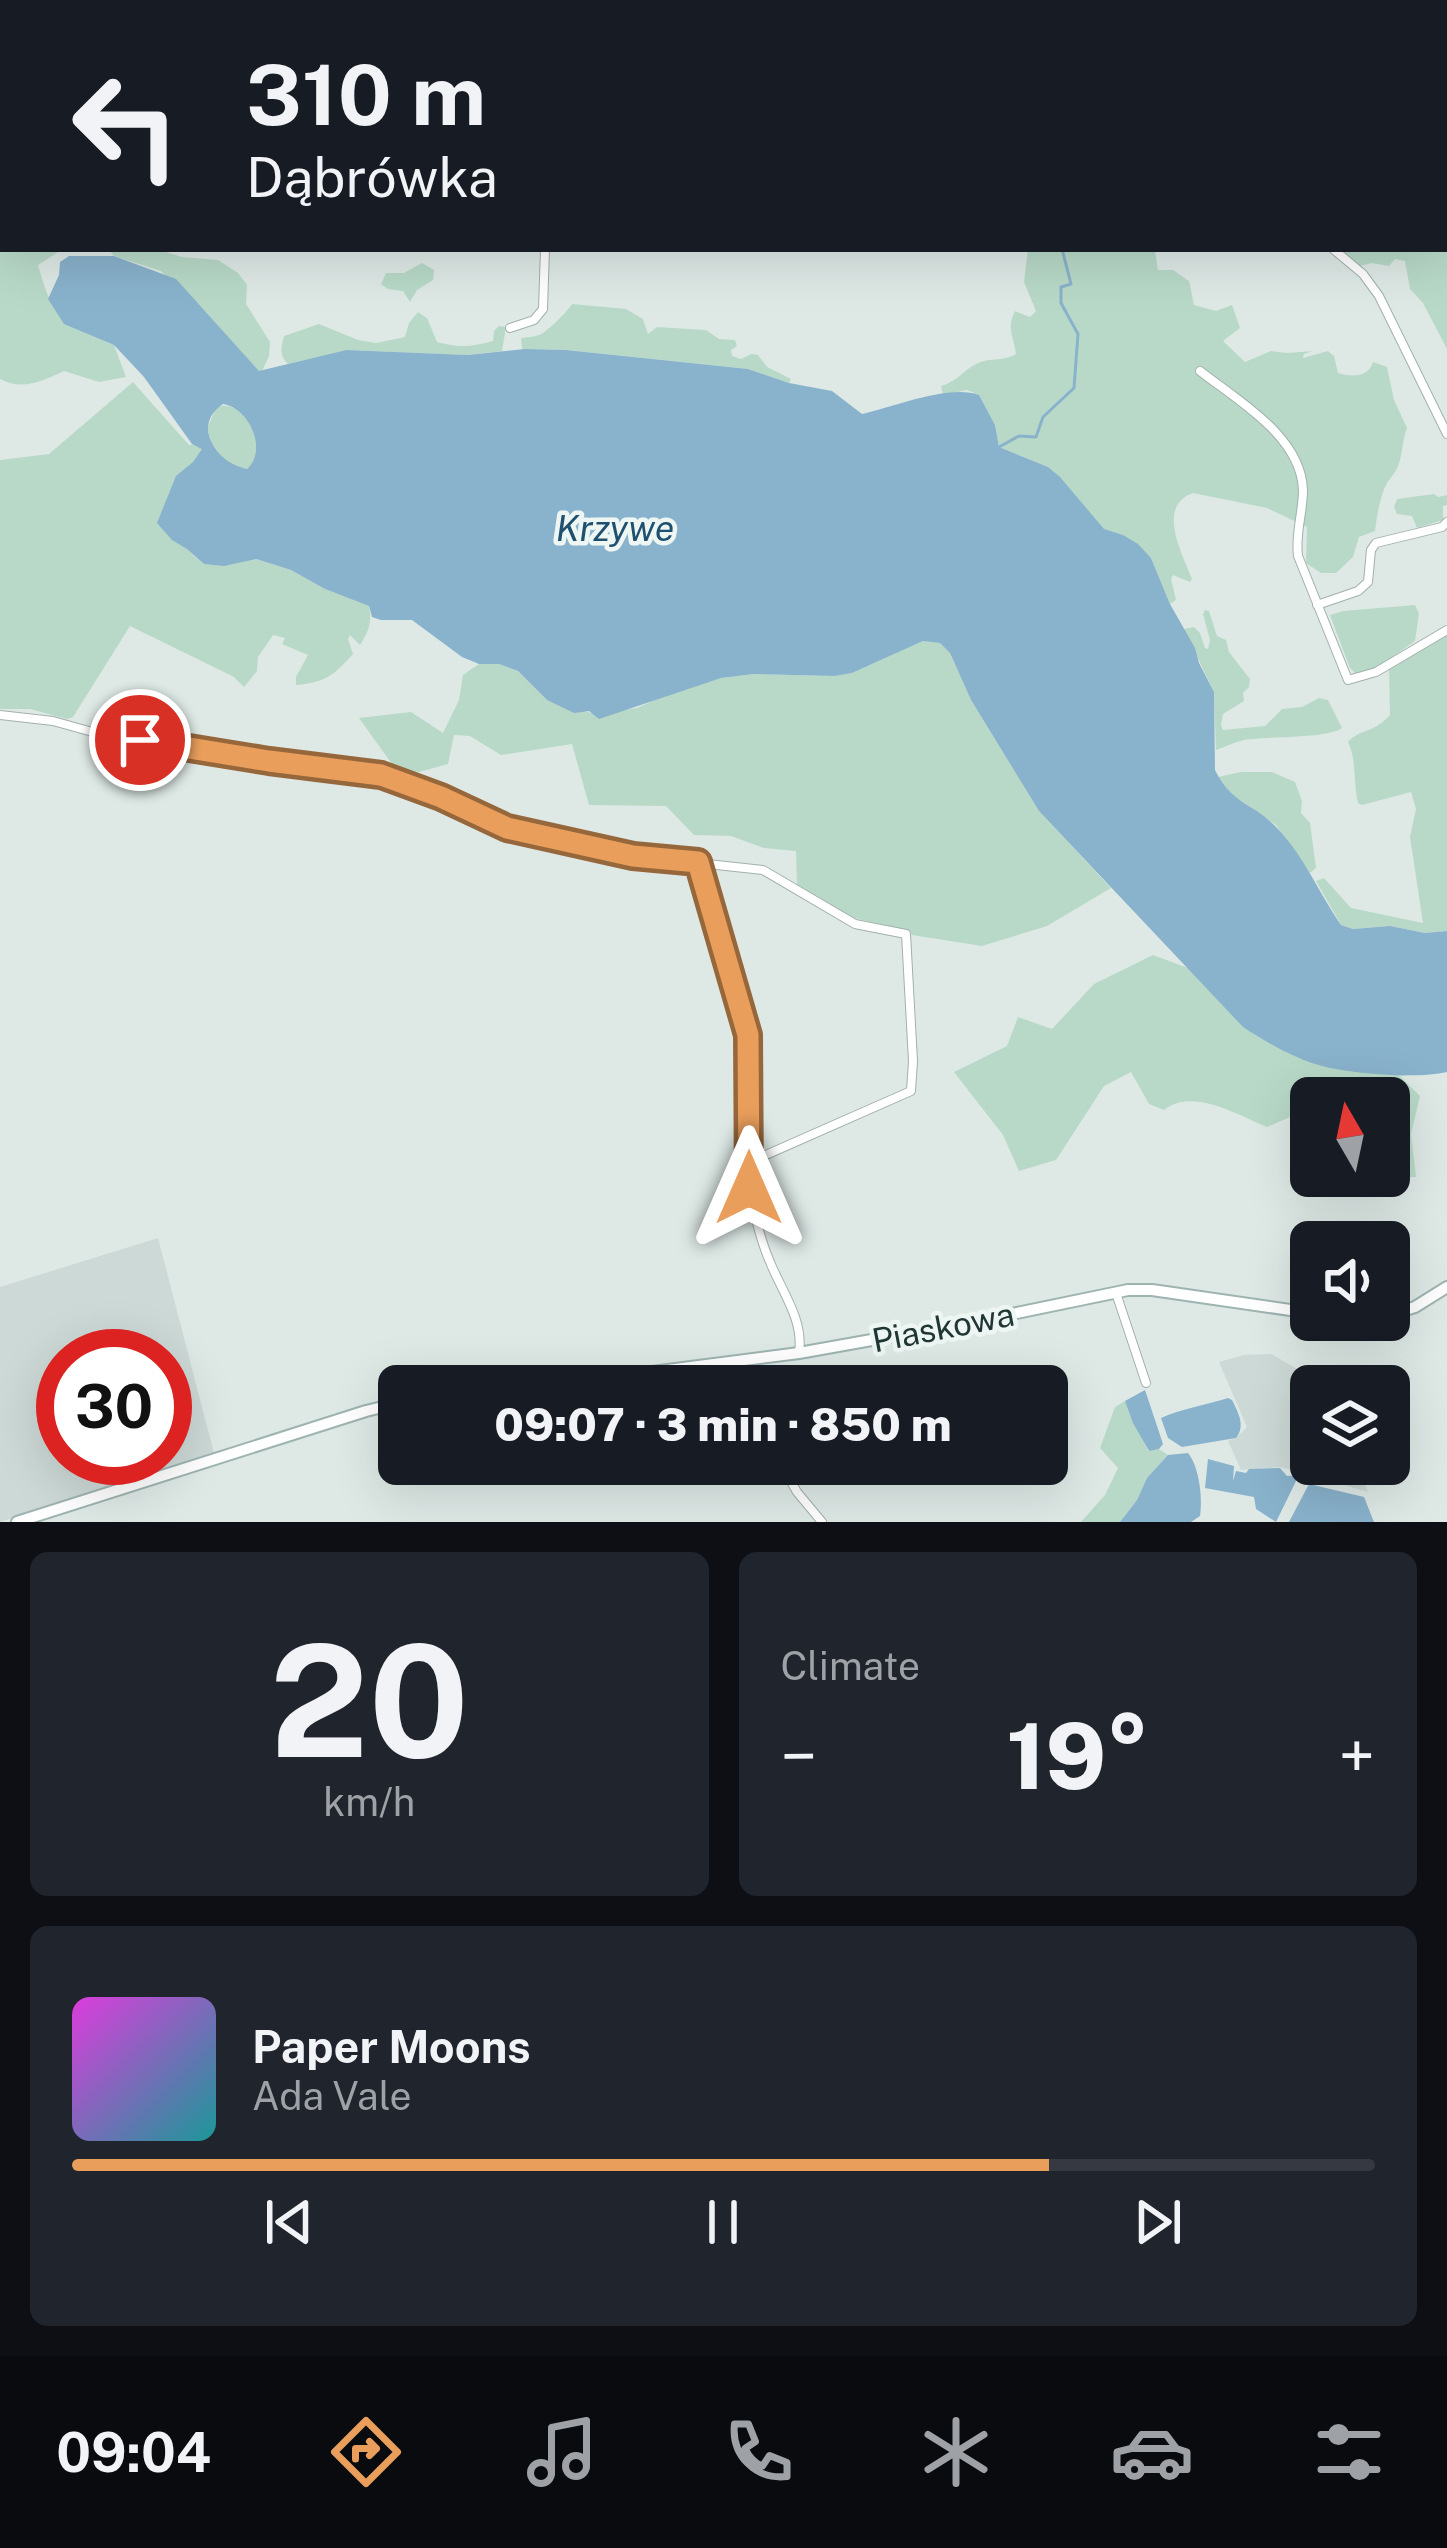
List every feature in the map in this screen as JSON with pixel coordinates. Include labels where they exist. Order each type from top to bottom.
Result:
[{"type":"street","points":[[510,328],[534,320],[543,309],[545,252]]},
{"type":"street","points":[[1337,252],[1363,274],[1379,296],[1447,434]]},
{"type":"street","points":[[1200,370],[1275,433],[1302,472],[1298,556],[1348,680],[1376,672],[1447,630]]},
{"type":"street","points":[[1317,605],[1358,591],[1368,582],[1376,543],[1447,522]]},
{"type":"street","points":[[0,715],[381,775],[507,828],[633,856],[763,870],[855,924],[906,934],[911,1091],[750,1162]]},
{"type":"street","points":[[698,862],[748,1035],[753,1208],[767,1256],[799,1323],[799,1353]]},
{"type":"street","points":[[1410,1309],[1447,1287]]},
{"type":"street","points":[[1122,1290],[1146,1383]]},
{"type":"street","name":"Piaskowa","points":[[722,1365],[980,1321],[1122,1290],[1290,1310]]},
{"type":"street","points":[[17,1522],[378,1409]]},
{"type":"street","points":[[793,1485],[823,1522]]},
{"type":"shaded area","points":[[158,1238],[182,1329],[36,1329],[36,1485],[115,1485],[0,1522],[0,1287]]},
{"type":"shaded area","points":[[1271,1354],[1290,1365],[1290,1470],[1241,1470],[1228,1441],[1247,1427],[1219,1362]]},
{"type":"shaded area","points":[[192,1369],[214,1453],[192,1460]]},
{"type":"green space","points":[[0,252],[58,252],[38,265],[49,298],[71,325],[114,345],[126,377],[99,382],[64,371],[25,384],[0,379]]},
{"type":"green space","points":[[111,252],[166,252],[218,260],[238,273],[247,285],[246,304],[270,342],[262,371],[161,271]]},
{"type":"green space","points":[[1028,252],[1155,252],[1158,270],[1173,270],[1189,281],[1194,305],[1216,311],[1232,305],[1240,328],[1223,341],[1245,362],[1271,351],[1313,351],[1303,358],[1328,351],[1338,373],[1363,374],[1373,362],[1387,367],[1394,400],[1407,428],[1398,466],[1382,494],[1375,531],[1359,537],[1353,557],[1336,573],[1321,573],[1306,563],[1307,527],[1267,508],[1193,493],[1182,499],[1174,519],[1192,579],[1173,575],[1176,600],[1170,604],[1151,558],[1123,535],[1104,530],[1048,467],[999,447],[995,425],[979,395],[967,390],[943,395],[941,386],[976,364],[1016,354],[1012,317],[1015,311],[1030,317],[1036,311],[1024,282]]},
{"type":"green space","points":[[1344,252],[1447,252],[1447,349],[1423,303],[1410,289],[1405,261],[1360,266]]},
{"type":"green space","points":[[422,263],[434,270],[433,280],[417,290],[410,302],[403,291],[381,284],[386,273],[404,273]]},
{"type":"green space","points":[[572,304],[626,309],[643,319],[648,334],[657,327],[706,330],[719,339],[735,340],[732,356],[758,355],[767,367],[791,379],[789,383],[748,369],[522,349],[521,338],[542,333]]},
{"type":"green space","points":[[418,312],[427,318],[437,342],[452,345],[493,341],[494,331],[506,327],[502,351],[468,355],[346,350],[288,364],[282,354],[284,336],[319,324],[376,343],[405,337]]},
{"type":"green space","points":[[133,382],[189,445],[210,442],[208,427],[216,407],[237,409],[245,416],[255,436],[255,463],[246,469],[222,458],[174,530],[204,564],[255,559],[369,606],[366,635],[360,645],[350,635],[353,654],[334,673],[296,685],[308,655],[273,635],[244,687],[234,677],[130,626],[73,717],[0,709],[0,460],[49,454]]},
{"type":"green space","points":[[1447,495],[1443,520],[1417,528],[1412,516],[1397,514],[1394,507],[1397,499]]},
{"type":"green space","points":[[1415,605],[1419,614],[1415,641],[1357,675],[1330,615]]},
{"type":"green space","points":[[1205,610],[1217,636],[1226,640],[1229,652],[1250,679],[1244,701],[1223,714],[1223,730],[1265,726],[1282,709],[1302,707],[1319,698],[1328,700],[1342,728],[1310,736],[1244,740],[1216,750],[1214,692],[1184,629],[1194,627],[1208,649]]},
{"type":"green space","points":[[1447,635],[1447,931],[1341,925],[1316,881],[1324,878],[1351,908],[1423,923],[1410,837],[1416,809],[1411,792],[1358,803],[1348,742],[1390,715],[1389,670]]},
{"type":"green space","points":[[923,641],[940,643],[950,653],[971,700],[1039,811],[1111,888],[1047,926],[982,946],[912,935],[850,917],[797,885],[796,851],[764,848],[731,836],[694,835],[666,806],[589,805],[572,744],[501,755],[470,736],[454,735],[448,764],[419,772],[397,771],[359,718],[411,712],[443,733],[459,700],[463,675],[479,664],[518,671],[547,700],[595,714],[637,708],[721,678],[852,673]]},
{"type":"green space","points":[[1272,772],[1295,782],[1301,813],[1310,823],[1316,868],[1310,873],[1276,825],[1225,790],[1218,777]]},
{"type":"green space","points":[[1153,955],[1188,968],[1224,1006],[1410,1075],[1290,1077],[1290,1117],[1267,1127],[1201,1102],[1188,1101],[1164,1110],[1149,1104],[1131,1072],[1104,1086],[1056,1160],[1019,1171],[1003,1135],[954,1072],[1007,1046],[1018,1017],[1052,1029],[1094,984]]},
{"type":"green space","points":[[1410,1086],[1420,1096],[1411,1134],[1416,1177],[1410,1177]]},
{"type":"green space","points":[[1125,1401],[1148,1451],[1159,1449],[1168,1455],[1147,1478],[1120,1522],[1081,1522],[1105,1495],[1118,1468],[1100,1448],[1115,1407]]},
{"type":"water","name":"Krzywe","points":[[69,256],[114,256],[176,279],[259,371],[346,350],[468,355],[566,350],[748,369],[832,391],[862,414],[937,394],[979,395],[995,425],[999,447],[1048,467],[1104,529],[1138,544],[1151,558],[1214,692],[1215,770],[1236,797],[1287,839],[1341,925],[1447,931],[1447,1072],[1403,1075],[1335,1069],[1291,1055],[1243,1027],[1039,811],[940,643],[923,641],[835,676],[721,678],[599,719],[589,711],[574,713],[547,700],[518,671],[462,657],[412,620],[372,617],[369,606],[291,570],[256,559],[224,566],[204,564],[157,523],[176,476],[202,449],[192,444],[144,377],[114,345],[64,324],[48,299],[60,262]],"holes":[[[223,404],[248,422],[256,442],[247,469],[217,451],[208,432],[214,413]]]},
{"type":"water","points":[[1145,1390],[1163,1444],[1149,1451],[1125,1401]]},
{"type":"water","points":[[1228,1398],[1240,1419],[1236,1438],[1182,1447],[1168,1438],[1161,1418]]},
{"type":"water","points":[[1188,1453],[1199,1483],[1200,1516],[1191,1522],[1120,1522],[1147,1478],[1168,1455]]},
{"type":"water","points":[[1208,1459],[1234,1466],[1233,1481],[1236,1471],[1280,1468],[1294,1485],[1276,1522],[1256,1509],[1254,1497],[1205,1488]]},
{"type":"water","points":[[1308,1485],[1313,1485],[1364,1497],[1374,1522],[1289,1522]]},
{"type":"waterway","points":[[999,447],[1019,436],[1036,437],[1043,417],[1074,388],[1078,334],[1061,303],[1061,287],[1071,284],[1063,252]]},
{"type":"route","points":[[140,740],[381,775],[507,828],[633,856],[698,862],[748,1035],[749,1188]]}]
